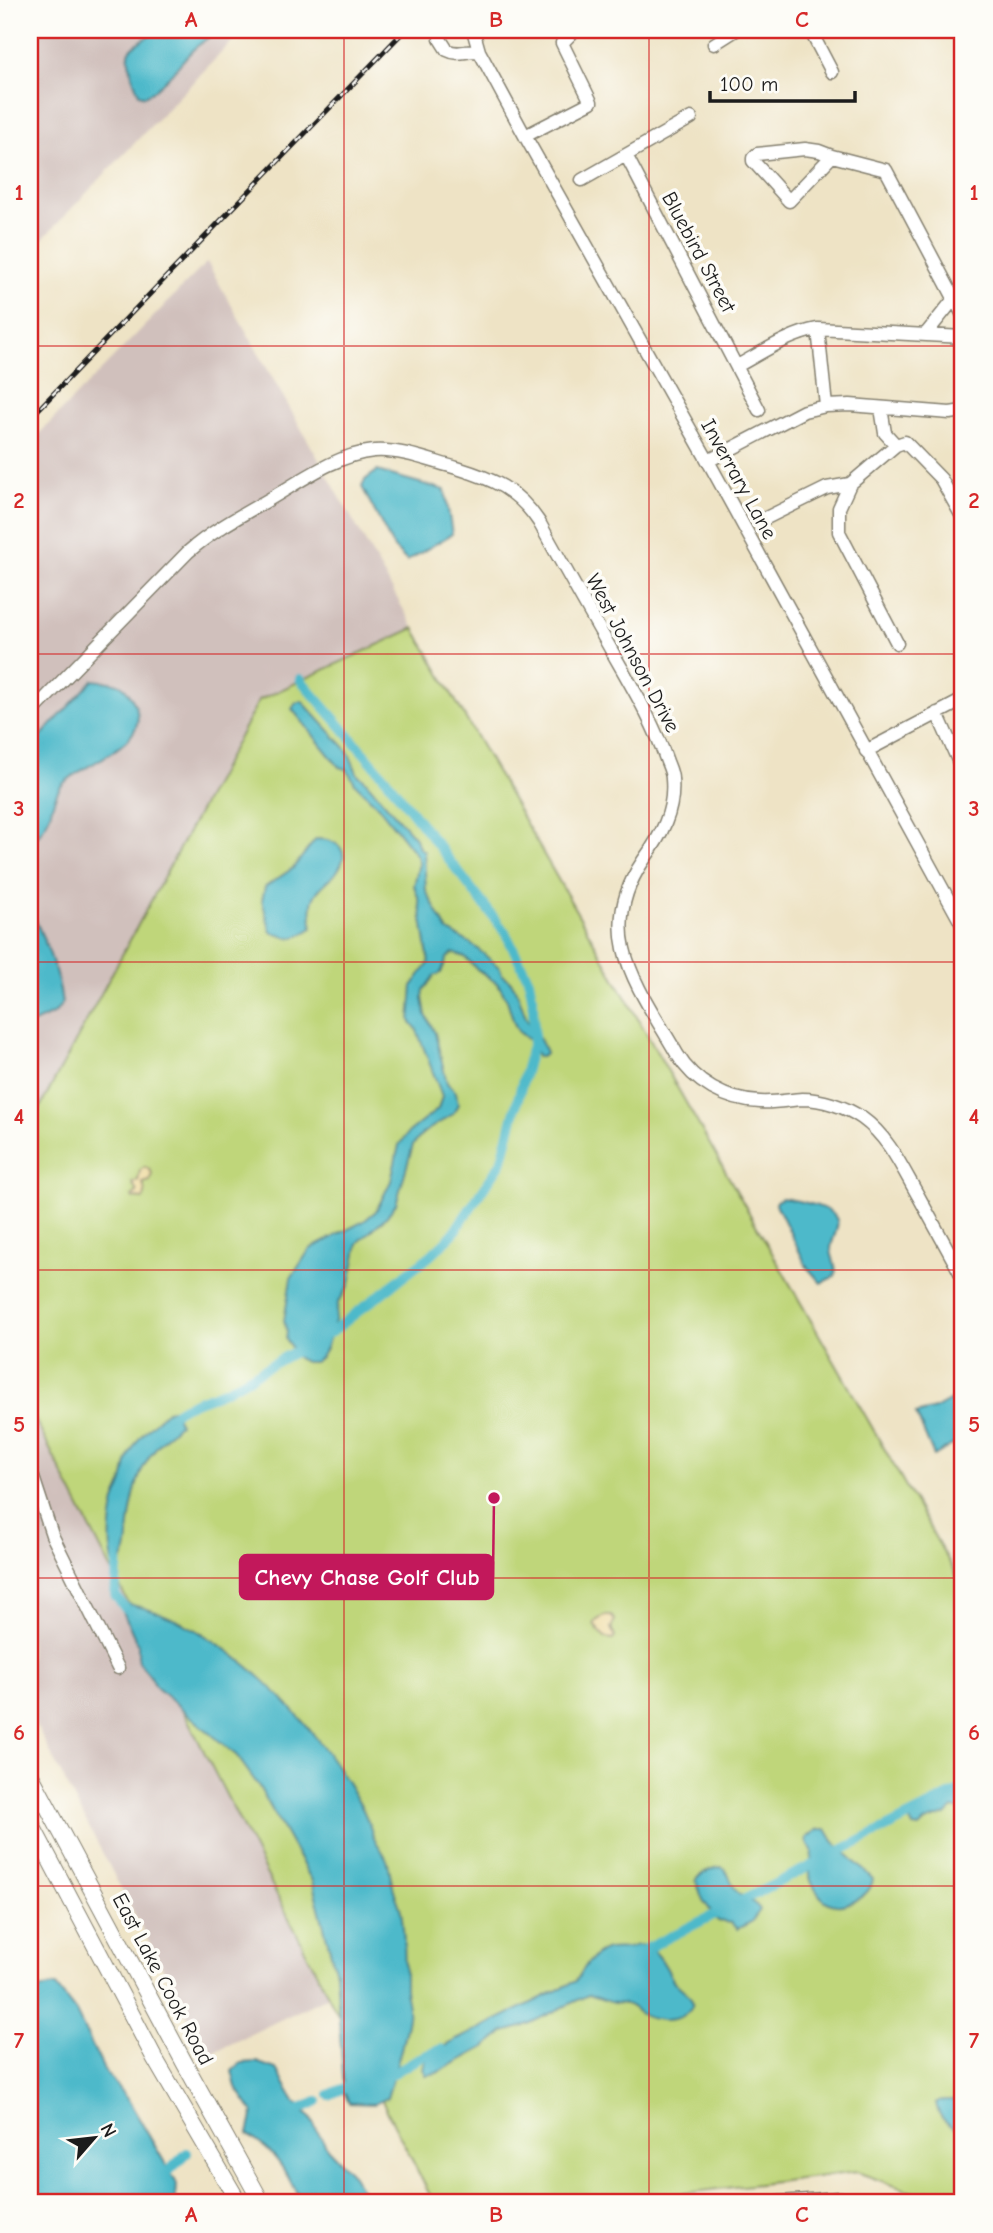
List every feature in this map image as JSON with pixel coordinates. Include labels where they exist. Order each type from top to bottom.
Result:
[{"type":"main road","name":"East Lake Cook Road","points":[[30,1774],[262,2203]]},
{"type":"main road","name":"East Lake Cook Road","points":[[30,1822],[155,2059],[239,2203]]},
{"type":"main road","points":[[97,1950],[117,1939]]},
{"type":"street","points":[[442,30],[440,39],[447,50],[458,54],[479,51]]},
{"type":"street","name":"Inverrary Lane","points":[[473,30],[479,51],[963,926]]},
{"type":"street","points":[[526,136],[591,102],[562,43],[575,30]]},
{"type":"street","points":[[713,44],[736,30]]},
{"type":"street","points":[[810,30],[832,72]]},
{"type":"street","points":[[582,180],[691,118]]},
{"type":"street","points":[[832,156],[789,201],[753,161],[757,154],[805,149],[819,150],[887,170],[963,315]]},
{"type":"street","name":"Bluebird Street","points":[[626,155],[759,410]]},
{"type":"street","points":[[925,335],[954,299]]},
{"type":"street","points":[[818,329],[826,406]]},
{"type":"street","points":[[737,366],[785,340],[805,331],[818,329],[963,337]]},
{"type":"street","points":[[708,461],[804,411],[826,406],[850,405],[950,413],[963,411]]},
{"type":"street","points":[[881,408],[885,433],[896,445]]},
{"type":"street","points":[[897,643],[839,532],[839,508],[850,484],[896,445],[905,442],[941,479],[963,518]]},
{"type":"street","name":"West Johnson Drive","points":[[30,714],[187,552],[207,536],[328,465],[371,452],[402,453],[485,477],[502,485],[517,495],[539,522],[656,730],[672,776],[669,816],[629,887],[623,905],[621,926],[622,947],[631,973],[679,1058],[705,1085],[730,1097],[759,1102],[805,1099],[821,1101],[850,1111],[863,1119],[878,1132],[894,1153],[963,1278]]},
{"type":"street","points":[[766,518],[827,488],[850,484]]},
{"type":"street","points":[[866,751],[963,700]]},
{"type":"street","points":[[937,713],[961,767]]},
{"type":"street","points":[[30,1468],[52,1535],[118,1668]]},
{"type":"street","points":[[763,2203],[839,2199],[888,2203]]},
{"type":"shaded area","points":[[30,30],[243,30],[30,252]]},
{"type":"shaded area","points":[[207,262],[414,628],[259,700],[30,1126],[30,443]]},
{"type":"shaded area","points":[[30,1410],[329,1996],[208,2055],[30,1714]]},
{"type":"green space","points":[[414,628],[963,1586],[963,2203],[942,2203],[857,2172],[605,2203],[433,2201],[30,1410],[30,1126],[259,700]]},
{"type":"sand","points":[[145,1167],[152,1173],[150,1181],[143,1183],[144,1197],[133,1198],[137,1192],[132,1182],[138,1181],[140,1170]]},
{"type":"sand","points":[[604,1616],[611,1616],[615,1620],[611,1628],[615,1636],[613,1639],[605,1638],[594,1625]]},
{"type":"water","points":[[160,30],[217,30],[145,96],[139,94],[135,84],[129,65],[129,53],[137,43]]},
{"type":"water","points":[[377,471],[445,490],[452,534],[407,561],[394,548],[362,487],[365,480]]},
{"type":"water","points":[[93,680],[119,684],[127,691],[135,705],[138,719],[134,731],[113,752],[62,785],[47,822],[34,842],[30,863],[30,748]]},
{"type":"water","points":[[302,701],[348,751],[358,775],[416,839],[419,848],[424,851],[426,891],[447,930],[472,944],[500,968],[502,975],[517,991],[527,1019],[542,1042],[546,1054],[538,1057],[529,1040],[518,1031],[498,984],[465,957],[453,953],[447,958],[441,973],[434,976],[424,990],[423,998],[447,1083],[456,1092],[458,1104],[453,1114],[423,1133],[413,1145],[396,1204],[358,1243],[350,1284],[338,1303],[326,1348],[314,1362],[297,1358],[286,1339],[284,1321],[291,1278],[310,1249],[364,1221],[376,1211],[391,1181],[399,1145],[409,1132],[438,1109],[442,1096],[416,1028],[410,1021],[413,985],[429,963],[419,900],[414,886],[419,863],[417,856],[377,805],[356,785],[347,769],[339,767],[292,709],[296,703]]},
{"type":"water","points":[[316,839],[337,844],[343,853],[343,859],[335,874],[315,896],[312,928],[293,937],[271,932],[262,900],[265,887],[293,868]]},
{"type":"water","points":[[30,908],[54,966],[62,1003],[55,1013],[30,1025]]},
{"type":"water","points":[[782,1198],[817,1206],[833,1214],[837,1220],[831,1248],[835,1276],[821,1283],[807,1267],[776,1204],[776,1201]]},
{"type":"water","points":[[958,1396],[963,1396],[963,1447],[952,1445],[934,1456],[916,1414],[935,1409]]},
{"type":"water","points":[[172,1409],[179,1424],[157,1446],[143,1469],[134,1494],[126,1551],[119,1567],[114,1566],[110,1542],[112,1517],[128,1458],[143,1433]]},
{"type":"water","points":[[128,1604],[165,1615],[200,1632],[265,1682],[294,1711],[320,1743],[362,1808],[375,1840],[387,1860],[401,1911],[403,1930],[408,2013],[402,2047],[387,2098],[374,2104],[349,2103],[344,2092],[336,1973],[312,1881],[258,1785],[237,1756],[156,1687],[138,1661],[138,1645],[123,1612]]},
{"type":"water","points":[[963,1786],[963,1808],[953,1808],[946,1815],[925,1822],[919,1828],[913,1827],[909,1812],[937,1799],[944,1801],[952,1798],[953,1791]]},
{"type":"water","points":[[818,1829],[826,1829],[833,1841],[873,1879],[867,1892],[856,1900],[842,1905],[830,1904],[820,1896],[812,1883],[812,1850],[806,1838]]},
{"type":"water","points":[[722,1867],[737,1892],[760,1910],[751,1922],[737,1929],[731,1923],[718,1921],[703,1900],[696,1881],[707,1871]]},
{"type":"water","points":[[636,1945],[655,1952],[675,1983],[691,1998],[691,2009],[686,2014],[669,2020],[656,2019],[644,2016],[627,2004],[588,1995],[522,2027],[504,2032],[485,2047],[437,2073],[426,2075],[423,2068],[428,2054],[576,1981],[589,1962],[602,1951]]},
{"type":"water","points":[[56,1986],[76,2012],[103,2068],[130,2103],[176,2182],[175,2203],[30,2203],[30,1990]]},
{"type":"water","points":[[256,2062],[276,2069],[299,2108],[309,2116],[327,2148],[351,2173],[367,2203],[301,2203],[279,2163],[248,2134],[253,2112],[236,2087],[232,2071],[241,2063]]},
{"type":"water","points":[[963,2099],[963,2130],[945,2121],[939,2114],[936,2103]]},
{"type":"waterway","points":[[300,679],[388,781],[505,932],[529,980],[533,1002],[534,1038],[501,1163],[452,1235],[430,1256],[333,1331],[319,1338]]},
{"type":"waterway","points":[[166,1421],[186,1406],[228,1389],[305,1346]]},
{"type":"waterway","points":[[118,1555],[115,1595],[125,1608]]},
{"type":"waterway","points":[[638,1953],[963,1789]]},
{"type":"waterway","points":[[382,2075],[394,2073],[441,2049]]},
{"type":"waterway","points":[[329,2095],[357,2082]]},
{"type":"waterway","points":[[289,2115],[317,2101]]},
{"type":"waterway","points":[[169,2171],[187,2153]]},
{"type":"railway","points":[[30,418],[405,30]]},
{"type":"place","name":"Chevy Chase Golf Club","points":[[494,1498]]}]
